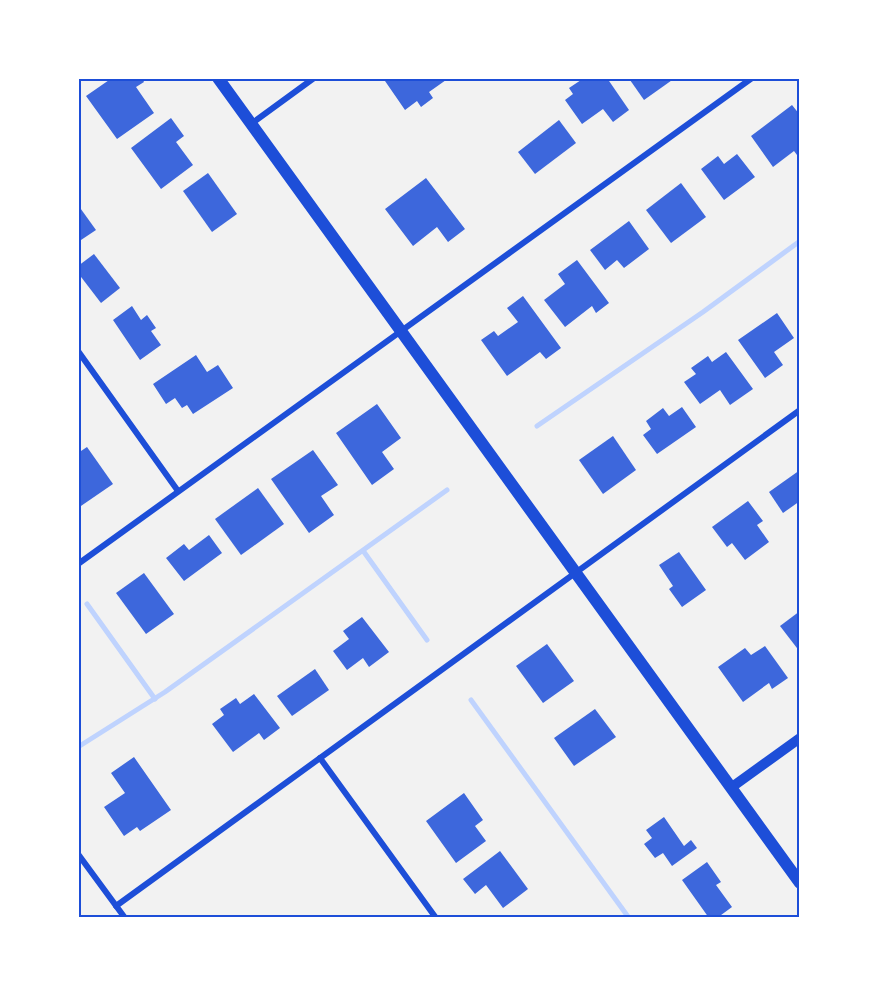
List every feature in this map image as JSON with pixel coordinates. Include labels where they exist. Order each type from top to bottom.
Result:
[{"type":"main road","points":[[218,78],[800,883]]},
{"type":"street","points":[[251,124],[314,78]]},
{"type":"street","points":[[78,564],[752,78]]},
{"type":"street","points":[[78,351],[178,491]]},
{"type":"street","points":[[116,906],[800,410]]},
{"type":"street","points":[[732,787],[800,738]]},
{"type":"street","points":[[320,758],[436,918]]},
{"type":"street","points":[[78,854],[125,918]]},
{"type":"building","points":[[112,78],[142,78],[144,82],[136,87],[154,113],[117,139],[86,96]]},
{"type":"building","points":[[390,78],[444,78],[446,80],[429,92],[433,98],[421,107],[417,101],[405,110],[385,81]]},
{"type":"building","points":[[584,78],[607,78],[629,110],[613,122],[603,109],[582,124],[565,100],[573,94],[569,88]]},
{"type":"building","points":[[633,78],[675,78],[644,100],[630,80]]},
{"type":"building","points":[[792,105],[800,115],[800,159],[794,151],[773,167],[751,136]]},
{"type":"building","points":[[171,118],[184,136],[176,142],[193,165],[161,189],[131,148]]},
{"type":"building","points":[[559,120],[576,143],[535,174],[518,152]]},
{"type":"building","points":[[737,154],[755,177],[724,200],[701,169],[718,156],[724,164]]},
{"type":"building","points":[[208,173],[237,214],[212,232],[183,191]]},
{"type":"building","points":[[426,178],[465,229],[448,242],[437,227],[413,246],[385,209]]},
{"type":"building","points":[[681,183],[706,217],[671,243],[646,210]]},
{"type":"building","points":[[78,205],[96,230],[78,242]]},
{"type":"building","points":[[629,221],[649,249],[624,268],[617,260],[605,270],[590,250]]},
{"type":"building","points":[[94,254],[120,288],[101,303],[78,273],[78,266]]},
{"type":"building","points":[[577,260],[609,303],[596,313],[592,306],[565,327],[544,300],[565,284],[558,274]]},
{"type":"building","points":[[523,296],[561,348],[546,359],[540,352],[507,376],[481,340],[494,331],[498,336],[518,322],[507,308]]},
{"type":"building","points":[[132,306],[141,320],[147,315],[156,328],[151,331],[161,345],[140,360],[113,320]]},
{"type":"building","points":[[777,313],[794,338],[774,352],[783,365],[765,378],[738,340]]},
{"type":"building","points":[[726,352],[753,389],[730,405],[720,390],[700,404],[684,382],[696,374],[691,368],[708,356],[712,362]]},
{"type":"building","points":[[196,355],[207,372],[218,365],[233,388],[193,414],[187,405],[182,408],[175,398],[166,404],[153,384]]},
{"type":"building","points":[[377,404],[401,438],[382,452],[394,469],[372,485],[336,433]]},
{"type":"building","points":[[682,407],[696,427],[657,454],[643,435],[651,429],[646,421],[663,408],[669,416]]},
{"type":"building","points":[[613,436],[636,470],[603,494],[579,460]]},
{"type":"building","points":[[87,447],[113,484],[78,508],[78,453]]},
{"type":"building","points":[[313,450],[338,485],[321,496],[334,515],[309,533],[271,479]]},
{"type":"building","points":[[800,470],[800,501],[783,513],[769,492]]},
{"type":"building","points":[[258,488],[284,524],[241,555],[215,519]]},
{"type":"building","points":[[748,501],[763,521],[757,525],[769,542],[745,560],[732,543],[727,547],[712,527]]},
{"type":"building","points":[[209,535],[222,553],[184,581],[166,558],[184,544],[189,550]]},
{"type":"building","points":[[679,552],[706,590],[682,607],[669,589],[673,586],[659,565]]},
{"type":"building","points":[[144,573],[174,614],[146,634],[116,593]]},
{"type":"building","points":[[800,611],[800,652],[780,626]]},
{"type":"building","points":[[362,617],[389,652],[369,667],[363,658],[347,670],[333,651],[349,639],[343,631]]},
{"type":"building","points":[[547,644],[574,681],[543,703],[516,666]]},
{"type":"building","points":[[765,646],[788,678],[772,689],[769,683],[743,702],[718,667],[745,648],[751,655]]},
{"type":"building","points":[[315,669],[329,690],[292,716],[277,696]]},
{"type":"building","points":[[254,694],[280,728],[264,740],[259,733],[233,752],[212,724],[224,715],[220,709],[236,698],[240,704]]},
{"type":"building","points":[[595,709],[616,737],[574,766],[554,738]]},
{"type":"building","points":[[134,757],[171,810],[140,831],[137,827],[124,836],[104,807],[125,793],[111,773]]},
{"type":"building","points":[[464,793],[483,820],[475,826],[486,841],[456,863],[426,821]]},
{"type":"building","points":[[664,817],[684,846],[691,840],[697,848],[672,866],[663,853],[655,858],[644,844],[652,838],[646,830]]},
{"type":"building","points":[[500,851],[528,889],[503,908],[486,885],[475,894],[463,879]]},
{"type":"building","points":[[707,862],[721,882],[716,885],[732,907],[717,918],[709,918],[682,880]]},
{"type":"waterway","points":[[537,426],[703,312],[800,241]]},
{"type":"waterway","points":[[78,747],[165,692],[447,490]]},
{"type":"waterway","points":[[364,552],[427,640]]},
{"type":"waterway","points":[[87,604],[155,699]]},
{"type":"waterway","points":[[471,700],[629,918]]}]
